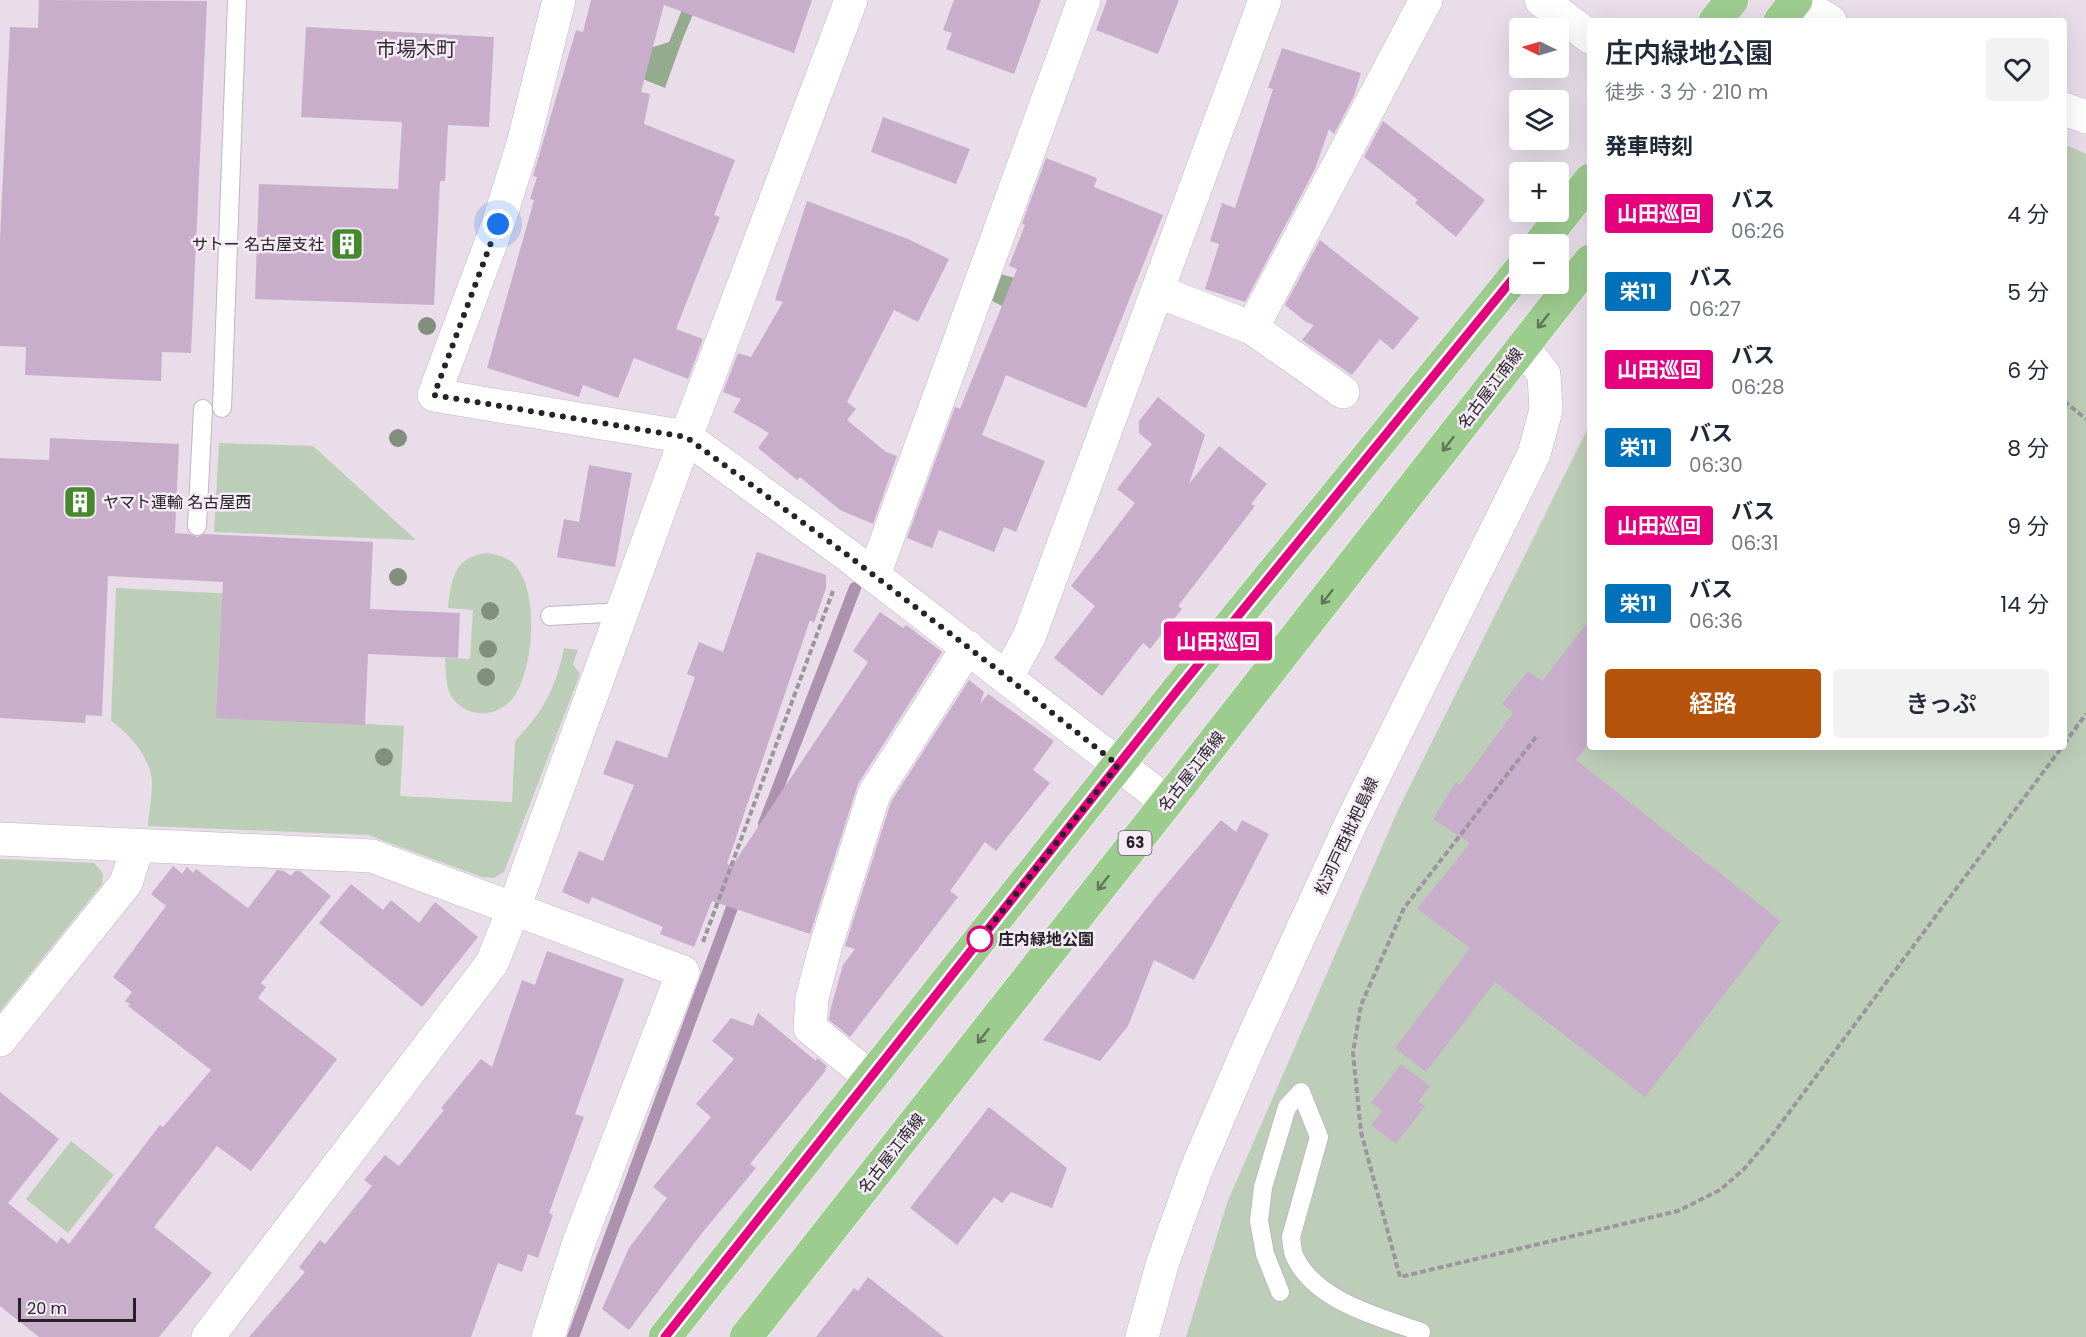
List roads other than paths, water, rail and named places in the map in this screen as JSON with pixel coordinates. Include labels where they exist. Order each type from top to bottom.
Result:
[{"type":"main road","points":[[1717,18],[1732,0]]},
{"type":"main road","points":[[1782,18],[1796,0]]},
{"type":"main road","points":[[1548,234],[1587,184]]},
{"type":"main road","name":"名古屋江南線","points":[[747,1336],[1587,265]]},
{"type":"main road","points":[[665,1337],[1118,765],[1509,284]]},
{"type":"street","points":[[559,0],[523,144],[498,224],[434,395],[686,437],[874,575],[1167,802]]},
{"type":"street","points":[[208,1337],[492,963],[850,0]]},
{"type":"street","points":[[874,575],[1084,0]]},
{"type":"street","points":[[1007,677],[1029,637],[1265,0]]},
{"type":"street","points":[[1252,328],[1426,0]]},
{"type":"street","points":[[1541,0],[1587,35]]},
{"type":"street","points":[[1796,0],[1825,18]]},
{"type":"street","points":[[2067,110],[2086,117]]},
{"type":"street","points":[[1157,291],[1252,328],[1343,392]]},
{"type":"street","name":"松河戸西枇杷島線","points":[[1142,1337],[1163,1262],[1196,1170],[1251,1042],[1357,812],[1534,454],[1546,410],[1544,374],[1522,347]]},
{"type":"street","points":[[871,1078],[810,1028],[812,998],[825,945],[874,794],[968,647]]},
{"type":"street","points":[[0,839],[372,856],[683,972],[579,1242],[548,1337]]},
{"type":"street","points":[[0,1040],[126,883],[134,858],[135,845]]},
{"type":"lane","points":[[222,408],[237,0]]},
{"type":"lane","points":[[196,526],[203,409]]},
{"type":"lane","points":[[550,616],[622,612]]},
{"type":"lane","points":[[1280,1292],[1265,1254],[1259,1221],[1260,1210],[1263,1187],[1287,1107],[1301,1092],[1319,1137],[1291,1237],[1293,1254],[1306,1274],[1336,1299],[1361,1312],[1421,1332]]},
{"type":"waterway","points":[[764,824],[855,588]]},
{"type":"waterway","points":[[573,1337],[737,894]]},
{"type":"place","name":"サトー 名古屋支社","points":[[347,244]]},
{"type":"place","name":"ヤマト運輸 名古屋西","points":[[80,502]]},
{"type":"place","name":"庄内緑地公園","points":[[980,939]]},
{"type":"district","name":"市場木町","points":[[416,49]]}]
